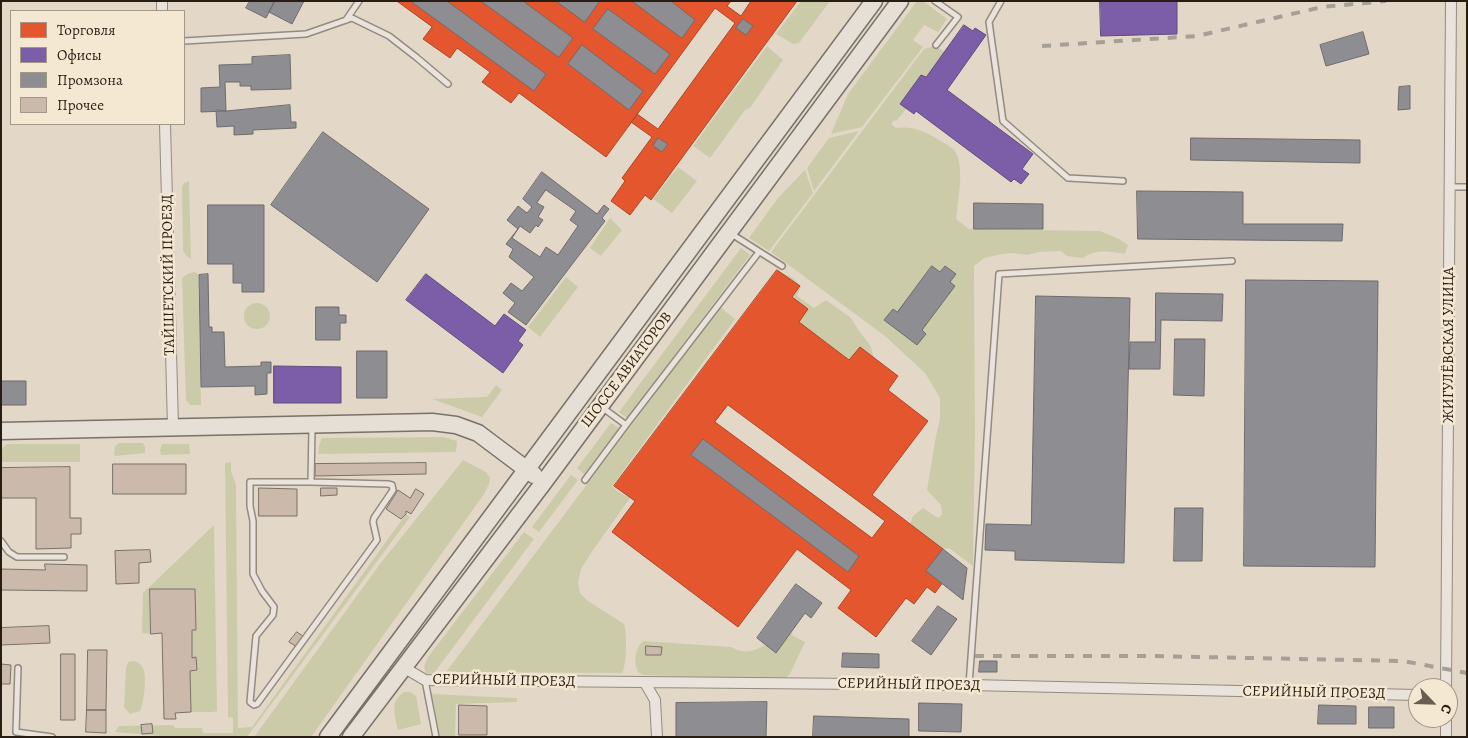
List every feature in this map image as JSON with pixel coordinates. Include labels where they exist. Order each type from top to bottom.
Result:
[{"type":"main road","name":"ШОССЕ АВИАТОРОВ","points":[[328,737],[874,1]]},
{"type":"main road","name":"ШОССЕ АВИАТОРОВ","points":[[351,737],[601,406],[900,1]]},
{"type":"main road","points":[[1,431],[432,422],[456,425],[478,433],[544,482]]},
{"type":"street","name":"ЖИГУЛЁВСКАЯ УЛИЦА","points":[[1446,678],[1451,1]]},
{"type":"street","name":"ТАЙШЕТСКИЙ ПРОЕЗД","points":[[165,125],[172,426]]},
{"type":"street","name":"СЕРИЙНЫЙ ПРОЕЗД","points":[[403,667],[426,680],[969,685],[1408,695]]},
{"type":"street","points":[[645,683],[654,700],[657,737]]},
{"type":"lane","points":[[346,21],[359,1]]},
{"type":"lane","points":[[935,1],[958,18],[936,45]]},
{"type":"lane","points":[[1001,1],[989,22],[1003,121],[1068,178],[1122,181]]},
{"type":"lane","points":[[185,41],[306,34],[352,18],[389,36],[416,56],[448,84]]},
{"type":"lane","points":[[1450,187],[1467,187]]},
{"type":"lane","points":[[730,232],[782,266]]},
{"type":"lane","points":[[585,480],[759,252]]},
{"type":"lane","points":[[969,685],[999,274],[1232,261]]},
{"type":"lane","points":[[601,406],[626,425]]},
{"type":"lane","points":[[311,482],[312,424]]},
{"type":"lane","points":[[250,482],[311,482],[388,484],[392,485],[393,490],[374,518],[373,522],[377,540],[257,704],[254,705],[250,702],[256,636],[273,615],[274,607],[262,591],[253,574],[253,521],[250,506],[250,482]]},
{"type":"lane","points":[[1,541],[17,557],[64,557]]},
{"type":"lane","points":[[18,668],[16,732],[52,737]]},
{"type":"lane","points":[[426,680],[436,737]]},
{"type":"green space","points":[[801,1],[830,1],[799,43],[793,44],[776,34]]},
{"type":"green space","points":[[917,1],[923,1],[947,19],[938,32],[924,25],[913,40],[923,47],[862,127],[831,134],[848,94]]},
{"type":"green space","points":[[767,46],[783,60],[750,108],[745,110],[710,158],[693,146]]},
{"type":"green space","points":[[936,46],[945,52],[926,77],[921,75],[900,104],[907,108],[891,124],[896,128],[912,128],[921,131],[953,149],[957,155],[960,172],[956,219],[969,229],[1100,231],[1128,245],[1125,254],[1098,252],[1083,258],[1067,256],[1061,251],[1039,252],[1027,255],[1012,253],[984,258],[974,266],[975,431],[973,566],[949,548],[943,549],[910,524],[913,516],[923,508],[938,518],[942,515],[941,505],[927,490],[940,419],[940,398],[925,373],[885,336],[771,252],[924,49]]},
{"type":"green space","points":[[859,131],[814,191],[807,168],[829,138]]},
{"type":"green space","points":[[678,167],[697,181],[672,213],[653,199]]},
{"type":"green space","points":[[805,170],[813,193],[769,251],[749,238],[778,198]]},
{"type":"green space","points":[[189,181],[191,259],[186,256],[183,250],[182,187],[184,183]]},
{"type":"green space","points":[[610,218],[622,230],[601,256],[590,248]]},
{"type":"green space","points":[[741,248],[750,255],[627,418],[619,412]]},
{"type":"green space","points":[[776,270],[793,278],[801,286],[797,296],[814,308],[826,300],[851,318],[870,345],[874,357],[860,347],[849,360],[799,322],[792,297],[800,286]]},
{"type":"green space","points":[[195,272],[198,274],[201,405],[190,405],[186,400],[182,278],[189,273]]},
{"type":"green space","points":[[566,277],[578,287],[540,337],[528,327]]},
{"type":"green space","points":[[257,303],[266,307],[270,316],[266,325],[257,329],[248,325],[244,316],[248,307]]},
{"type":"green space","points":[[720,307],[735,319],[612,486],[630,498],[581,569],[578,583],[580,593],[588,601],[624,624],[626,649],[622,673],[446,672]]},
{"type":"green space","points":[[496,385],[502,390],[482,417],[432,399],[487,397]]},
{"type":"green space","points":[[611,423],[619,428],[584,474],[577,468]]},
{"type":"green space","points":[[444,437],[457,441],[456,452],[318,454],[322,438]]},
{"type":"green space","points":[[119,443],[143,443],[145,453],[115,456],[115,446]]},
{"type":"green space","points":[[7,444],[80,444],[80,462],[1,462],[1,449]]},
{"type":"green space","points":[[162,444],[189,444],[190,454],[161,455]]},
{"type":"green space","points":[[463,460],[486,472],[490,478],[484,494],[311,737],[254,737],[380,564]]},
{"type":"green space","points":[[231,462],[231,471],[236,485],[238,728],[252,727],[406,514],[410,517],[247,737],[173,737],[115,732],[119,726],[173,725],[175,728],[202,728],[203,733],[233,733],[233,718],[228,717],[225,463]]},
{"type":"green space","points":[[571,475],[578,480],[539,532],[532,527]]},
{"type":"green space","points":[[214,525],[217,711],[191,712],[190,671],[197,670],[196,658],[192,658],[192,630],[196,629],[195,589],[150,589],[151,634],[142,633],[143,593]]},
{"type":"green space","points":[[524,532],[534,539],[434,673],[426,674],[424,667],[428,657]]},
{"type":"green space","points":[[791,632],[793,636],[805,642],[790,674],[784,679],[643,675],[638,672],[636,664],[637,652],[643,641],[731,647],[741,651],[753,650],[766,645],[776,652]]},
{"type":"green space","points":[[134,661],[143,668],[145,677],[143,702],[140,711],[130,714],[124,707],[126,668],[128,662]]},
{"type":"green space","points":[[404,692],[410,692],[416,696],[421,724],[398,730],[394,709],[396,700]]},
{"type":"green space","points":[[432,694],[517,698],[517,702],[456,704],[455,737],[440,737]]},
{"type":"building: Торговля","points":[[397,1],[731,1],[727,6],[741,16],[751,1],[797,1],[651,200],[645,195],[630,215],[611,201],[625,181],[622,178],[652,137],[631,122],[606,157],[519,93],[511,103],[482,82],[490,72],[457,48],[450,58],[423,39],[432,27]],"holes":[[[715,8],[735,23],[658,129],[637,114]]]},
{"type":"building: Торговля","points":[[777,270],[800,286],[792,297],[808,309],[799,322],[849,360],[860,347],[898,376],[888,390],[928,421],[872,495],[943,549],[926,571],[943,582],[935,593],[927,587],[914,604],[906,598],[876,637],[838,608],[851,590],[797,549],[738,627],[612,532],[635,501],[614,486]]},
{"type":"building: Торговля","points":[[728,405],[885,521],[872,538],[715,422]]},
{"type":"building: Офисы","points":[[1100,1],[1177,1],[1177,34],[1101,36]]},
{"type":"building: Офисы","points":[[964,25],[973,31],[975,28],[986,35],[947,90],[1033,154],[1022,169],[1029,174],[1021,184],[1014,179],[1011,182],[916,111],[914,114],[900,104],[921,75],[926,77]]},
{"type":"building: Офисы","points":[[426,274],[495,326],[504,314],[526,330],[518,341],[523,345],[503,373],[406,300]]},
{"type":"building: Офисы","points":[[274,366],[341,367],[341,403],[274,403]]},
{"type":"building: Промзона","points":[[250,1],[275,1],[266,18],[246,8]]},
{"type":"building: Промзона","points":[[275,1],[304,1],[292,24],[269,12]]},
{"type":"building: Промзона","points":[[414,1],[447,1],[546,74],[534,91],[413,3]]},
{"type":"building: Промзона","points":[[481,1],[523,1],[573,38],[559,57]]},
{"type":"building: Промзона","points":[[556,1],[597,1],[599,2],[585,22]]},
{"type":"building: Промзона","points":[[632,1],[671,1],[695,20],[682,38]]},
{"type":"building: Промзона","points":[[608,9],[670,54],[655,74],[593,29]]},
{"type":"building: Промзона","points":[[743,19],[753,26],[746,35],[736,28]]},
{"type":"building: Промзона","points":[[1363,32],[1369,54],[1326,66],[1320,45]]},
{"type":"building: Промзона","points":[[582,45],[643,91],[629,110],[568,64]]},
{"type":"building: Промзона","points":[[290,55],[291,89],[251,90],[251,86],[240,86],[240,82],[225,82],[226,111],[201,112],[201,88],[220,87],[219,65],[252,64],[252,57]]},
{"type":"building: Промзона","points":[[1410,86],[1410,109],[1398,110],[1399,87]]},
{"type":"building: Промзона","points":[[290,105],[291,122],[296,122],[296,128],[253,130],[253,134],[234,135],[234,126],[217,127],[216,110],[226,111]]},
{"type":"building: Промзона","points":[[323,132],[429,209],[377,282],[271,205]]},
{"type":"building: Промзона","points":[[658,138],[668,144],[662,152],[653,146]]},
{"type":"building: Промзона","points":[[1191,138],[1360,140],[1360,163],[1191,160]]},
{"type":"building: Промзона","points":[[542,172],[597,214],[604,205],[609,209],[602,218],[605,221],[526,325],[508,312],[515,303],[503,293],[511,283],[522,291],[534,277],[509,257],[513,249],[506,244],[518,229],[507,220],[518,206],[527,213],[532,207],[523,199]]},
{"type":"building: Промзона","points":[[546,190],[576,211],[570,220],[578,226],[558,255],[546,247],[540,257],[512,238],[520,226],[530,233],[543,220],[538,217],[544,207],[537,203]]},
{"type":"building: Промзона","points":[[1137,191],[1243,192],[1243,224],[1343,224],[1342,241],[1138,239]]},
{"type":"building: Промзона","points":[[974,203],[1043,204],[1043,229],[974,229]]},
{"type":"building: Промзона","points":[[208,205],[264,205],[264,292],[242,292],[242,283],[233,283],[233,264],[208,264]]},
{"type":"building: Промзона","points":[[932,266],[940,272],[945,266],[956,274],[950,282],[955,286],[922,330],[926,334],[917,345],[884,320],[893,309],[897,312]]},
{"type":"building: Промзона","points":[[208,274],[209,327],[212,327],[212,332],[224,332],[225,367],[261,366],[261,362],[271,362],[271,373],[267,373],[267,394],[255,395],[255,386],[201,387],[199,275]]},
{"type":"building: Промзона","points":[[1246,280],[1378,281],[1375,567],[1244,566]]},
{"type":"building: Промзона","points":[[1156,293],[1223,294],[1222,321],[1161,320],[1160,369],[1129,369],[1130,342],[1155,342]]},
{"type":"building: Промзона","points":[[1036,296],[1130,298],[1124,563],[1015,560],[1015,551],[985,550],[986,524],[1031,525]]},
{"type":"building: Промзона","points":[[316,307],[339,307],[339,315],[346,315],[346,323],[340,323],[340,340],[316,340]]},
{"type":"building: Промзона","points":[[1175,339],[1205,339],[1204,396],[1174,395]]},
{"type":"building: Промзона","points":[[357,351],[387,351],[387,398],[357,398]]},
{"type":"building: Промзона","points":[[1,381],[26,381],[26,405],[1,405]]},
{"type":"building: Промзона","points":[[703,439],[859,556],[848,572],[691,455]]},
{"type":"building: Промзона","points":[[1175,508],[1203,508],[1202,561],[1174,561]]},
{"type":"building: Промзона","points":[[943,549],[967,568],[963,600],[926,571]]},
{"type":"building: Промзона","points":[[796,584],[822,603],[811,618],[805,613],[776,653],[757,638]]},
{"type":"building: Промзона","points":[[938,606],[957,619],[931,655],[912,641]]},
{"type":"building: Промзона","points":[[843,653],[879,654],[879,668],[842,667]]},
{"type":"building: Промзона","points":[[980,661],[997,661],[997,672],[979,672]]},
{"type":"building: Промзона","points":[[767,702],[766,737],[676,737],[676,703]]},
{"type":"building: Промзона","points":[[919,703],[962,704],[961,732],[919,731]]},
{"type":"building: Промзона","points":[[1319,705],[1356,706],[1356,724],[1318,724]]},
{"type":"building: Промзона","points":[[1369,707],[1394,707],[1394,728],[1369,728]]},
{"type":"building: Промзона","points":[[814,716],[909,719],[909,737],[813,737]]},
{"type":"building: Прочее","points":[[426,463],[426,474],[315,476],[315,464]]},
{"type":"building: Прочее","points":[[113,464],[186,464],[186,494],[113,494]]},
{"type":"building: Прочее","points":[[70,467],[70,518],[81,518],[81,534],[71,534],[71,548],[36,549],[36,498],[1,498],[1,468]]},
{"type":"building: Прочее","points":[[259,488],[297,489],[297,516],[259,516]]},
{"type":"building: Прочее","points":[[321,488],[337,488],[337,495],[321,496]]},
{"type":"building: Прочее","points":[[416,489],[424,494],[411,514],[406,511],[406,514],[401,519],[386,509],[398,490],[410,498]]},
{"type":"building: Прочее","points":[[150,550],[151,562],[139,563],[139,583],[116,584],[115,551]]},
{"type":"building: Прочее","points":[[45,564],[87,565],[87,591],[1,590],[1,569],[45,570]]},
{"type":"building: Прочее","points":[[150,589],[195,589],[196,630],[192,630],[192,658],[196,657],[197,670],[190,671],[191,712],[175,713],[176,719],[164,719],[162,633],[151,634]]},
{"type":"building: Прочее","points":[[49,626],[50,643],[1,645],[1,628]]},
{"type":"building: Прочее","points":[[297,632],[304,637],[297,647],[289,642]]},
{"type":"building: Прочее","points":[[646,646],[662,647],[661,655],[646,655]]},
{"type":"building: Прочее","points":[[88,650],[107,650],[106,710],[87,710]]},
{"type":"building: Прочее","points":[[61,654],[75,654],[75,720],[61,720]]},
{"type":"building: Прочее","points":[[1,664],[11,665],[10,684],[1,684]]},
{"type":"building: Прочее","points":[[459,705],[487,706],[487,735],[459,735]]},
{"type":"building: Прочее","points":[[87,710],[106,710],[106,733],[86,732]]},
{"type":"building: Прочее","points":[[152,724],[153,733],[142,734],[141,725]]},
{"type":"railway","points":[[1042,46],[1197,36],[1322,7],[1386,1]]},
{"type":"railway","points":[[975,656],[1149,656],[1403,661],[1467,673]]}]
